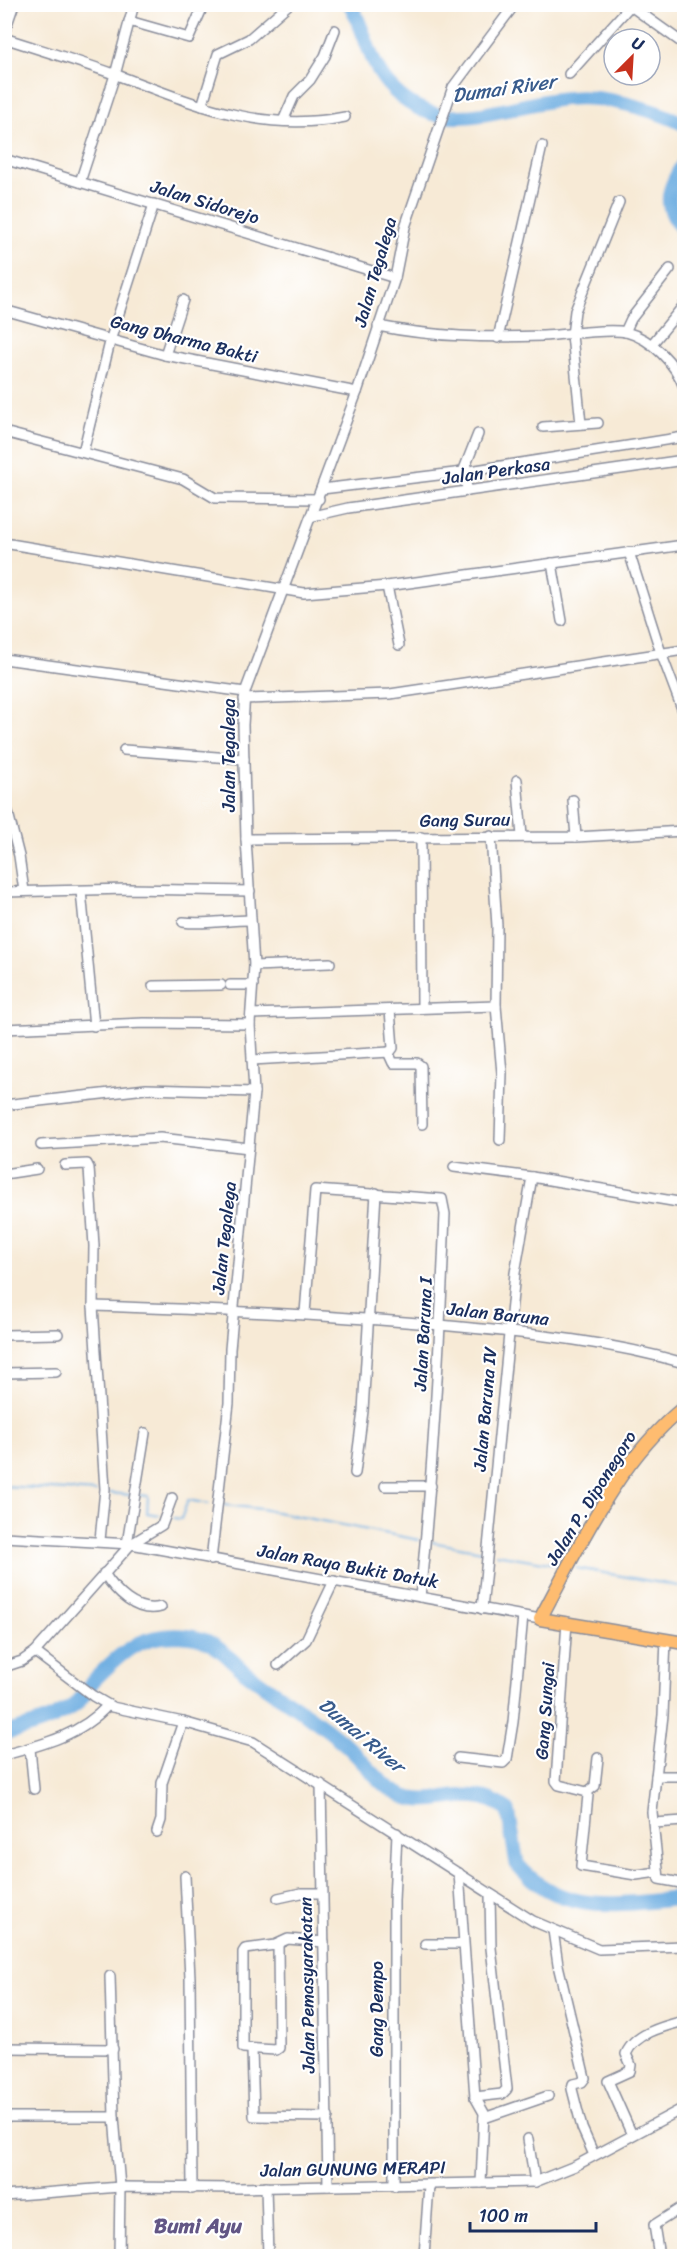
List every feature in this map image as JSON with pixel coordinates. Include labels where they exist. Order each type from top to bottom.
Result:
[{"type":"main road","name":"Jalan P. Diponegoro","points":[[540,1619],[576,1553],[635,1456],[653,1433],[684,1407]]},
{"type":"main road","name":"Jalan Raya Bukit Datuk","points":[[540,1619],[684,1642]]},
{"type":"street","points":[[4,33],[14,4]]},
{"type":"street","points":[[80,182],[115,75],[134,4]]},
{"type":"street","points":[[129,21],[189,38],[204,4]]},
{"type":"street","points":[[202,106],[218,54],[249,39],[289,4]]},
{"type":"street","name":"Jalan Tegalega","points":[[212,1560],[230,1392],[234,1311],[254,1092],[251,1019],[254,966],[246,839],[244,695],[313,516],[357,393],[395,278],[405,227],[434,136],[453,87],[515,4]]},
{"type":"street","points":[[569,74],[629,5],[684,44]]},
{"type":"street","points":[[283,121],[294,96],[310,80],[325,57],[335,30]]},
{"type":"street","points":[[4,38],[202,106],[248,119],[271,123],[323,122],[345,117]]},
{"type":"street","points":[[498,338],[542,146]]},
{"type":"street","name":"Jalan Sidorejo","points":[[4,159],[395,278]]},
{"type":"street","points":[[581,424],[572,335],[575,311],[619,202]]},
{"type":"street","points":[[83,452],[111,338],[154,204]]},
{"type":"street","points":[[625,332],[631,319],[670,269]]},
{"type":"street","points":[[165,355],[183,300]]},
{"type":"street","points":[[652,344],[684,305]]},
{"type":"street","name":"Gang Dharma Bakti","points":[[4,310],[111,338],[165,355],[357,393]]},
{"type":"street","points":[[378,326],[426,335],[498,338],[625,332],[652,344],[677,369],[684,387]]},
{"type":"street","points":[[543,426],[598,423]]},
{"type":"street","points":[[4,432],[188,480],[215,498],[319,499]]},
{"type":"street","points":[[468,491],[463,472],[478,434]]},
{"type":"street","points":[[322,489],[463,472],[531,459],[684,436]]},
{"type":"street","name":"Jalan Perkasa","points":[[313,516],[684,460]]},
{"type":"street","points":[[4,543],[304,593],[387,586],[684,545]]},
{"type":"street","points":[[629,552],[661,653],[684,714]]},
{"type":"street","points":[[552,563],[562,621]]},
{"type":"street","points":[[387,586],[399,645]]},
{"type":"street","points":[[4,659],[244,695],[390,694],[684,650]]},
{"type":"street","points":[[124,750],[244,759]]},
{"type":"street","points":[[517,780],[522,836]]},
{"type":"street","points":[[4,796],[19,856],[24,891]]},
{"type":"street","points":[[573,800],[576,837]]},
{"type":"street","name":"Gang Surau","points":[[246,839],[576,837],[684,831]]},
{"type":"street","points":[[491,836],[496,926],[496,1006],[502,1073],[500,1140]]},
{"type":"street","points":[[421,837],[422,1008]]},
{"type":"street","points":[[4,892],[192,889],[250,891]]},
{"type":"street","points":[[81,891],[94,1026]]},
{"type":"street","points":[[183,922],[201,925],[214,920],[250,920]]},
{"type":"street","points":[[254,966],[330,963]]},
{"type":"street","points":[[153,986],[253,985]]},
{"type":"street","points":[[4,1029],[496,1006]]},
{"type":"street","points":[[252,1060],[388,1052],[393,1048],[390,1010]]},
{"type":"street","points":[[388,1052],[393,1062],[417,1063],[421,1066],[422,1124]]},
{"type":"street","points":[[4,1105],[146,1089],[254,1092]]},
{"type":"street","points":[[41,1145],[160,1138],[249,1148]]},
{"type":"street","points":[[65,1166],[87,1164],[89,1166],[94,1246],[93,1306],[105,1489],[100,1540]]},
{"type":"street","points":[[454,1167],[532,1177],[684,1203]]},
{"type":"street","points":[[4,1174],[37,1169]]},
{"type":"street","name":"Jalan Baruna IV","points":[[483,1609],[509,1331],[521,1228],[532,1177]]},
{"type":"street","name":"Jalan Baruna I","points":[[305,1313],[315,1190],[438,1197],[443,1202],[441,1325],[431,1486],[420,1598]]},
{"type":"street","points":[[355,1473],[369,1318],[376,1193]]},
{"type":"street","name":"Jalan Baruna","points":[[93,1306],[305,1313],[509,1331],[576,1339],[684,1363]]},
{"type":"street","points":[[4,1335],[58,1334]]},
{"type":"street","points":[[4,1373],[56,1372]]},
{"type":"street","points":[[129,1544],[145,1433]]},
{"type":"street","points":[[385,1486],[431,1486]]},
{"type":"street","points":[[4,1667],[22,1661],[35,1652],[129,1544],[162,1525],[172,1498]]},
{"type":"street","name":"Jalan Raya Bukit Datuk","points":[[4,1537],[100,1540],[129,1544],[540,1619]]},
{"type":"street","points":[[104,1573],[115,1591],[124,1599],[151,1608],[161,1607]]},
{"type":"street","points":[[278,1665],[306,1640],[334,1581]]},
{"type":"street","points":[[458,1758],[503,1763],[507,1759],[513,1722],[523,1616]]},
{"type":"street","name":"Gang Sungai","points":[[567,1622],[556,1781],[559,1785],[587,1792]]},
{"type":"street","points":[[666,1639],[663,1715],[652,1812],[660,1880],[681,1883]]},
{"type":"street","points":[[35,1652],[108,1705],[123,1711],[183,1722],[253,1742],[490,1895],[553,1930],[599,1949],[684,1946]]},
{"type":"street","points":[[4,1755],[30,1749],[68,1735],[95,1718],[108,1705]]},
{"type":"street","points":[[157,1832],[161,1820],[162,1783],[183,1722]]},
{"type":"street","points":[[30,1749],[34,1789]]},
{"type":"street","points":[[598,1758],[595,1786],[587,1792],[589,1803],[581,1866],[636,1875],[658,1872]]},
{"type":"street","points":[[656,1776],[684,1776]]},
{"type":"street","name":"Jalan Pemasyarakatan","points":[[321,1784],[328,2187]]},
{"type":"street","points":[[654,1823],[684,1821]]},
{"type":"street","name":"Gang Dempo","points":[[394,2186],[394,1901],[397,1833]]},
{"type":"street","points":[[459,1873],[462,1944],[475,2097],[484,2118],[482,2183]]},
{"type":"street","points":[[185,1876],[190,1978],[192,2189]]},
{"type":"street","points":[[278,1898],[301,1893],[322,1893]]},
{"type":"street","points":[[475,2097],[502,2094],[507,2090],[491,1948],[490,1895]]},
{"type":"street","points":[[553,1930],[558,1965],[585,2078],[582,2082],[573,2084],[572,2089],[582,2128],[594,2155]]},
{"type":"street","points":[[278,1944],[279,2048],[252,2050],[243,2048],[243,1952],[251,1947],[278,1944],[288,1939],[324,1942]]},
{"type":"street","points":[[424,1944],[462,1944]]},
{"type":"street","points":[[110,1976],[114,2116],[120,2187],[119,2256]]},
{"type":"street","points":[[632,2134],[608,2081],[630,2071],[631,2065],[626,2054],[633,2042],[663,2027],[684,2020]]},
{"type":"street","points":[[4,2048],[113,2049]]},
{"type":"street","points":[[252,2050],[254,2116],[328,2117]]},
{"type":"street","points":[[484,2118],[548,2096]]},
{"type":"street","name":"Jalan GUNUNG MERAPI","points":[[4,2196],[120,2187],[192,2189],[535,2182],[575,2166],[680,2110],[684,2113]]},
{"type":"street","points":[[4,2117],[114,2116]]},
{"type":"street","points":[[528,2139],[535,2182]]},
{"type":"street","points":[[424,2256],[429,2185]]},
{"type":"street","points":[[266,2187],[268,2256]]},
{"type":"street","points":[[659,2256],[654,2223],[684,2206]]},
{"type":"waterway","name":"Dumai River","points":[[350,4],[375,64],[387,83],[409,103],[433,113],[457,117],[561,99],[588,98],[638,107],[684,124]]},
{"type":"waterway","name":"Dumai River","points":[[684,163],[674,181],[669,197],[672,213],[684,231]]},
{"type":"waterway","points":[[4,1486],[96,1492]]},
{"type":"waterway","points":[[110,1493],[131,1495]]},
{"type":"waterway","points":[[137,1495],[148,1496],[147,1513],[160,1515]]},
{"type":"waterway","points":[[174,1518],[181,1519],[188,1500],[209,1504]]},
{"type":"waterway","points":[[224,1505],[261,1509],[419,1540]]},
{"type":"waterway","points":[[432,1542],[482,1551]]},
{"type":"waterway","points":[[496,1554],[561,1565]]},
{"type":"waterway","points":[[576,1568],[684,1587]]},
{"type":"waterway","name":"Dumai River","points":[[4,1733],[42,1722],[76,1704],[108,1666],[137,1644],[167,1636],[196,1638],[219,1649],[247,1673],[323,1726],[392,1790],[406,1797],[421,1800],[478,1797],[493,1801],[508,1810],[517,1864],[535,1881],[554,1893],[574,1900],[617,1904],[684,1898]]},
{"type":"district","name":"Bumi Ayu","points":[[198,2226]]}]
